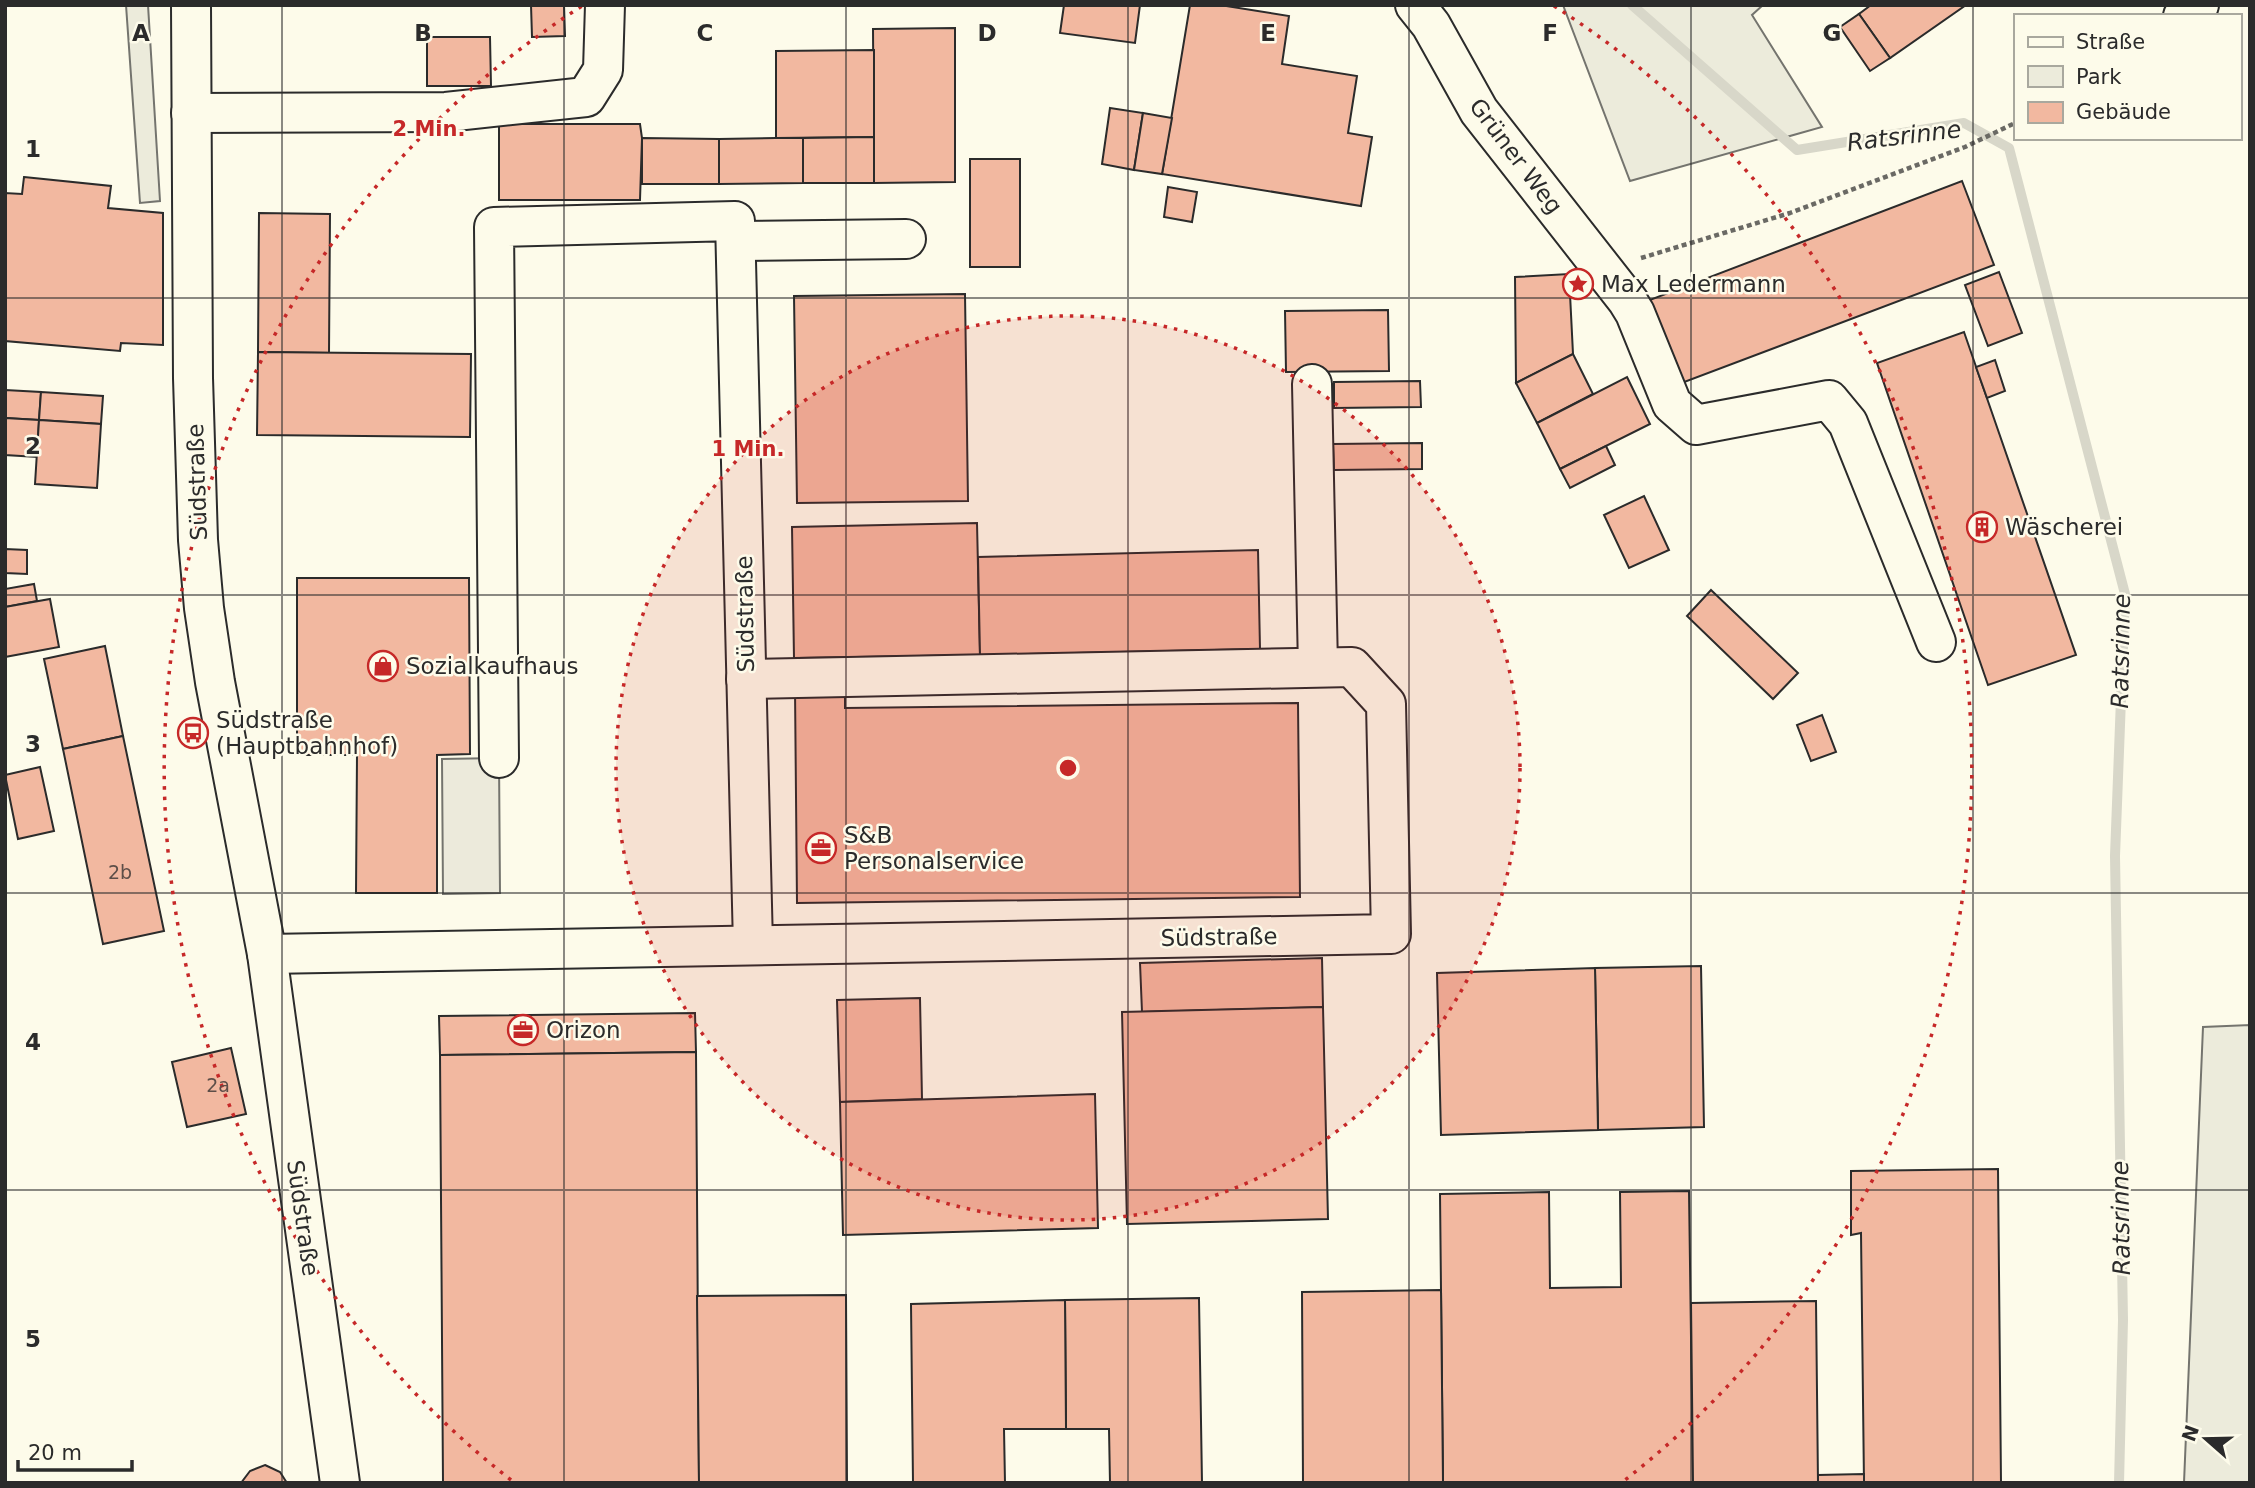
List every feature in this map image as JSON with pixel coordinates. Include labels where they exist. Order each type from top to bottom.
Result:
[{"type":"street","name":"Südstraße","points":[[191,5],[193,391],[198,540],[204,608],[215,682],[267,954],[340,1483]]},
{"type":"street","name":"Grüner Weg","points":[[1415,5],[1431,25],[1479,111],[1627,300],[1635,313],[1672,404],[1696,425],[1829,400],[1847,423],[1936,642]]},
{"type":"street","points":[[191,113],[446,112],[586,97],[603,70],[612,8]]},
{"type":"street","points":[[499,758],[494,227],[735,220],[736,242],[906,239]]},
{"type":"street","name":"Südstraße","points":[[736,242],[753,945]]},
{"type":"street","points":[[746,679],[1318,667],[1312,384]]},
{"type":"street","name":"Südstraße","points":[[267,954],[1391,934],[1386,704],[1352,667],[1318,667]]},
{"type":"path","points":[[1602,268],[1661,253],[1790,213],[1965,147],[2014,124]]},
{"type":"green space","points":[[126,5],[148,5],[160,201],[140,203]]},
{"type":"green space","points":[[1563,5],[1763,5],[1752,15],[1822,127],[1630,181]]},
{"type":"green space","points":[[2250,1025],[2250,1483],[2184,1483],[2203,1027]]},
{"type":"shaded area","points":[[499,758],[500,893],[443,894],[442,759]]},
{"type":"building","points":[[531,5],[564,5],[565,36],[532,37]]},
{"type":"building","points":[[1064,5],[1140,5],[1135,43],[1060,33]]},
{"type":"building","points":[[1190,5],[1220,5],[1289,16],[1282,64],[1357,76],[1348,133],[1372,137],[1361,206],[1162,174]]},
{"type":"building","points":[[1871,5],[1966,5],[1890,58],[1859,14]]},
{"type":"building","points":[[1859,14],[1890,58],[1870,71],[1840,27]]},
{"type":"building","points":[[955,28],[955,182],[874,183],[873,29]]},
{"type":"building","points":[[427,37],[490,37],[491,86],[427,86]]},
{"type":"building","points":[[874,50],[874,137],[776,138],[776,51]]},
{"type":"building","points":[[1110,108],[1143,113],[1134,170],[1102,164]]},
{"type":"building","points":[[1143,113],[1172,118],[1162,174],[1134,170]]},
{"type":"building","points":[[499,124],[640,124],[640,200],[499,200]]},
{"type":"building","points":[[874,137],[874,183],[803,183],[803,138]]},
{"type":"building","points":[[642,138],[719,139],[719,184],[642,184]]},
{"type":"building","points":[[803,138],[803,183],[719,184],[719,139]]},
{"type":"building","points":[[970,159],[1020,159],[1020,267],[970,267]]},
{"type":"building","points":[[24,177],[111,186],[108,208],[163,213],[163,345],[121,343],[120,351],[5,341],[5,193],[22,194]]},
{"type":"building","points":[[1962,181],[1994,265],[1679,384],[1647,301]]},
{"type":"building","points":[[1168,187],[1197,192],[1192,222],[1164,217]]},
{"type":"building","points":[[259,213],[330,214],[329,353],[258,352]]},
{"type":"building","points":[[1999,272],[2022,333],[1988,346],[1965,285]]},
{"type":"building","points":[[1569,274],[1573,354],[1516,383],[1515,277]]},
{"type":"building","points":[[965,294],[968,501],[797,503],[794,296]]},
{"type":"building","points":[[1388,310],[1389,371],[1286,372],[1285,311]]},
{"type":"building","name":"Wäscherei","points":[[1964,332],[2076,655],[1988,685],[1877,363]]},
{"type":"building","points":[[258,352],[471,354],[470,437],[257,435]]},
{"type":"building","points":[[1573,354],[1593,394],[1537,423],[1516,383]]},
{"type":"building","points":[[1995,360],[2005,391],[1987,398],[1976,367]]},
{"type":"building","points":[[1627,377],[1650,424],[1560,469],[1537,423]]},
{"type":"building","points":[[1420,381],[1421,407],[1334,408],[1334,382]]},
{"type":"building","points":[[5,390],[41,392],[39,420],[5,418]]},
{"type":"building","points":[[41,392],[103,396],[101,424],[39,420]]},
{"type":"building","points":[[5,418],[39,420],[37,457],[5,455]]},
{"type":"building","points":[[39,420],[101,424],[97,488],[35,484]]},
{"type":"building","points":[[1422,443],[1422,469],[1334,470],[1333,444]]},
{"type":"building","points":[[1606,446],[1615,465],[1570,488],[1560,469]]},
{"type":"building","points":[[1644,496],[1669,550],[1629,568],[1604,515]]},
{"type":"building","points":[[977,523],[980,655],[794,658],[792,527]]},
{"type":"building","points":[[5,549],[27,550],[27,574],[5,573]]},
{"type":"building","points":[[1258,550],[1260,649],[980,655],[978,557]]},
{"type":"building","name":"Sozialkaufhaus","points":[[297,578],[469,578],[470,754],[437,755],[437,893],[356,893],[357,755],[297,755]]},
{"type":"building","points":[[34,584],[37,601],[5,607],[5,589]]},
{"type":"building","points":[[1711,590],[1798,673],[1773,699],[1687,616]]},
{"type":"building","points":[[50,599],[59,647],[5,657],[5,607]]},
{"type":"building","points":[[105,646],[123,736],[63,749],[44,659]]},
{"type":"building","points":[[845,688],[845,708],[1298,703],[1300,897],[797,903],[795,689]]},
{"type":"building","points":[[1822,715],[1836,752],[1811,761],[1797,725]]},
{"type":"building","points":[[123,736],[164,931],[103,944],[63,749]]},
{"type":"building","points":[[40,767],[54,831],[18,839],[5,775]]},
{"type":"building","points":[[1322,958],[1323,1007],[1142,1012],[1140,963]]},
{"type":"building","points":[[1701,966],[1704,1127],[1598,1130],[1595,968]]},
{"type":"building","points":[[1595,968],[1598,1130],[1441,1135],[1437,973]]},
{"type":"building","points":[[920,998],[922,1099],[840,1102],[837,1000]]},
{"type":"building","points":[[1323,1007],[1328,1219],[1127,1224],[1122,1012]]},
{"type":"building","points":[[695,1013],[696,1052],[440,1055],[439,1016]]},
{"type":"building","points":[[231,1048],[246,1114],[187,1127],[172,1062]]},
{"type":"building","points":[[696,1052],[699,1483],[443,1483],[440,1055]]},
{"type":"building","points":[[1095,1094],[1098,1228],[843,1235],[840,1102]]},
{"type":"building","points":[[1998,1169],[2001,1483],[1864,1483],[1861,1233],[1851,1235],[1851,1171]]},
{"type":"building","points":[[1689,1191],[1693,1483],[1443,1483],[1440,1194],[1549,1192],[1550,1288],[1621,1287],[1620,1192]]},
{"type":"building","points":[[1441,1290],[1443,1483],[1303,1483],[1302,1292]]},
{"type":"building","points":[[846,1295],[847,1483],[699,1483],[697,1296]]},
{"type":"building","points":[[1199,1298],[1202,1483],[1110,1483],[1109,1429],[1066,1429],[1065,1300]]},
{"type":"building","points":[[1065,1300],[1066,1429],[1004,1429],[1005,1483],[913,1483],[911,1304]]},
{"type":"building","points":[[1816,1301],[1818,1483],[1693,1483],[1691,1303]]},
{"type":"building","points":[[265,1465],[280,1472],[287,1483],[241,1483],[250,1471]]},
{"type":"building","points":[[1864,1474],[1864,1483],[1818,1483],[1818,1475]]},
{"type":"waterway","name":"Ratsrinne","points":[[1632,5],[1797,150],[1964,123],[2009,148],[2125,594],[2115,856],[2123,1320],[2119,1483]]},
{"type":"place","name":"Max Ledermann","points":[[1578,284]]},
{"type":"place","name":"Wäscherei","points":[[1982,527]]},
{"type":"place","name":"Sozialkaufhaus","points":[[383,666]]},
{"type":"place","name":"Südstraße (Hauptbahnhof)","points":[[193,733]]},
{"type":"place","name":"S&B Personalservice","points":[[821,848]]},
{"type":"place","name":"Orizon","points":[[523,1030]]}]
